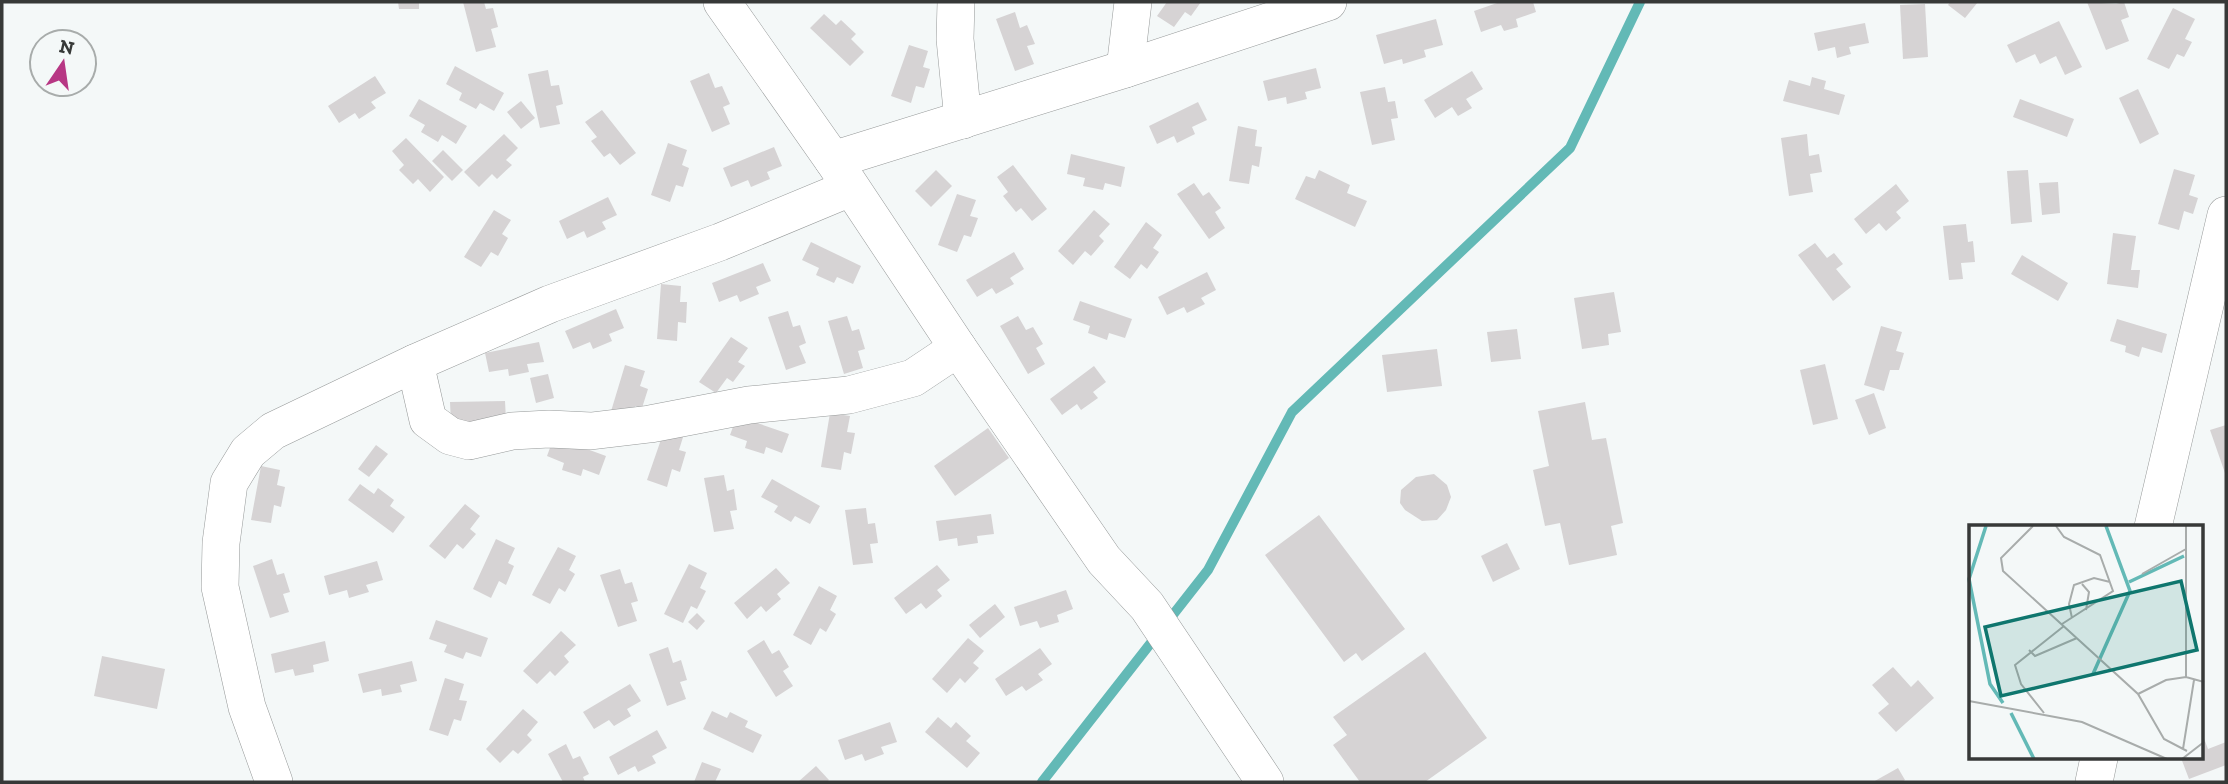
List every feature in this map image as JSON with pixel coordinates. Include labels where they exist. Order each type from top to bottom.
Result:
[{"type":"street","points":[[722,2],[1104,560],[1147,606],[1265,782]]},
{"type":"street","points":[[956,2],[955,38],[962,120]]},
{"type":"street","points":[[1125,69],[1133,2]]},
{"type":"street","points":[[274,782],[247,707],[220,587],[221,543],[229,483],[248,452],[273,431],[415,363],[550,304],[720,242],[842,174],[962,120],[1328,2]]},
{"type":"street","points":[[2153,525],[2226,215]]},
{"type":"street","points":[[415,363],[428,421],[450,436],[469,441],[512,431],[591,431],[650,424],[748,405],[849,395],[913,378],[958,348]]},
{"type":"street","points":[[2094,782],[2099,760]]},
{"type":"building","points":[[398,2],[419,2],[419,9],[399,9]]},
{"type":"building","points":[[463,2],[484,2],[486,9],[493,8],[498,27],[491,29],[496,47],[476,52]]},
{"type":"building","points":[[1167,2],[1201,2],[1191,16],[1185,12],[1174,27],[1157,16]]},
{"type":"building","points":[[1500,2],[1533,2],[1536,12],[1516,19],[1518,27],[1504,31],[1501,25],[1481,32],[1474,11]]},
{"type":"building","points":[[1950,2],[1978,2],[1965,18],[1948,5]]},
{"type":"building","points":[[2087,2],[2124,2],[2129,17],[2121,20],[2129,41],[2106,50]]},
{"type":"building","points":[[1925,4],[1928,57],[1903,59],[1900,5]]},
{"type":"building","points":[[2173,8],[2195,19],[2185,39],[2192,42],[2184,57],[2177,54],[2169,69],[2147,59]]},
{"type":"building","points":[[1015,12],[1020,28],[1027,25],[1035,44],[1027,46],[1034,64],[1015,71],[996,19]]},
{"type":"building","points":[[824,14],[836,25],[841,20],[856,34],[851,39],[864,52],[850,66],[810,28]]},
{"type":"building","points":[[1436,19],[1443,45],[1424,50],[1426,57],[1403,64],[1402,59],[1384,64],[1376,35]]},
{"type":"building","points":[[2059,21],[2082,67],[2065,75],[2056,56],[2040,64],[2035,54],[2016,63],[2007,45]]},
{"type":"building","points":[[1865,23],[1869,43],[1849,47],[1851,54],[1837,58],[1835,47],[1818,51],[1814,33]]},
{"type":"building","points":[[909,45],[928,51],[923,67],[930,69],[924,88],[916,86],[911,103],[891,96]]},
{"type":"building","points":[[455,66],[504,93],[494,111],[480,103],[476,109],[459,100],[462,93],[446,84]]},
{"type":"building","points":[[1316,68],[1321,88],[1305,92],[1307,99],[1287,104],[1286,97],[1268,101],[1263,81]]},
{"type":"building","points":[[548,70],[551,86],[559,85],[563,104],[556,106],[560,124],[540,128],[528,74]]},
{"type":"building","points":[[1472,71],[1483,89],[1466,99],[1472,108],[1458,116],[1452,107],[1435,118],[1424,100]]},
{"type":"building","points":[[709,73],[715,88],[722,86],[730,104],[723,107],[730,124],[712,132],[690,81]]},
{"type":"building","points":[[375,76],[386,93],[371,102],[376,108],[359,119],[355,113],[339,123],[328,106]]},
{"type":"building","points":[[1812,77],[1826,81],[1824,89],[1845,95],[1839,115],[1783,101],[1789,80],[1810,86]]},
{"type":"building","points":[[1385,87],[1388,102],[1395,101],[1398,118],[1391,119],[1395,140],[1372,145],[1360,92]]},
{"type":"building","points":[[2138,89],[2159,134],[2140,144],[2119,98]]},
{"type":"building","points":[[419,99],[467,126],[456,144],[442,135],[438,142],[421,132],[425,125],[409,116]]},
{"type":"building","points":[[2020,99],[2074,119],[2067,137],[2013,117]]},
{"type":"building","points":[[521,101],[535,118],[521,129],[507,112]]},
{"type":"building","points":[[1198,102],[1207,120],[1192,127],[1195,134],[1177,143],[1174,136],[1157,144],[1149,126]]},
{"type":"building","points":[[602,110],[636,153],[620,165],[610,153],[604,157],[591,141],[597,137],[585,122]]},
{"type":"building","points":[[1238,126],[1257,130],[1255,146],[1262,147],[1259,167],[1252,165],[1249,184],[1229,181]]},
{"type":"building","points":[[504,134],[518,148],[506,160],[512,165],[497,179],[492,174],[479,187],[464,172]]},
{"type":"building","points":[[1807,134],[1809,156],[1819,154],[1822,172],[1810,174],[1813,192],[1789,196],[1781,138]]},
{"type":"building","points":[[406,138],[444,177],[430,192],[418,179],[413,184],[399,170],[404,165],[392,151]]},
{"type":"building","points":[[668,143],[687,150],[682,165],[689,168],[683,187],[676,185],[670,202],[651,195]]},
{"type":"building","points":[[774,147],[782,166],[767,172],[770,179],[751,187],[748,180],[731,187],[723,168]]},
{"type":"building","points":[[443,150],[463,170],[452,181],[432,161]]},
{"type":"building","points":[[1071,154],[1125,167],[1121,187],[1105,183],[1103,190],[1083,186],[1085,178],[1067,174]]},
{"type":"building","points":[[1013,165],[1047,209],[1032,221],[1021,208],[1016,212],[1003,196],[1008,192],[997,177]]},
{"type":"building","points":[[2174,169],[2195,175],[2189,195],[2198,198],[2193,214],[2184,211],[2179,230],[2158,224]]},
{"type":"building","points":[[936,170],[952,186],[931,207],[915,191]]},
{"type":"building","points":[[1319,170],[1350,185],[1347,193],[1367,201],[1355,227],[1295,199],[1306,176],[1315,179]]},
{"type":"building","points":[[2028,170],[2032,222],[2011,224],[2007,171]]},
{"type":"building","points":[[2058,182],[2060,213],[2042,215],[2039,183]]},
{"type":"building","points":[[1194,183],[1203,196],[1209,192],[1221,208],[1215,212],[1225,228],[1209,239],[1177,194]]},
{"type":"building","points":[[1896,184],[1909,201],[1896,212],[1901,218],[1886,231],[1879,223],[1866,234],[1854,219]]},
{"type":"building","points":[[957,194],[976,200],[970,216],[978,218],[971,237],[964,235],[957,252],[938,245]]},
{"type":"building","points":[[608,197],[617,215],[602,222],[606,229],[587,238],[584,231],[567,239],[559,221]]},
{"type":"building","points":[[494,210],[511,220],[502,234],[508,238],[498,256],[491,252],[481,267],[464,257]]},
{"type":"building","points":[[1094,210],[1110,224],[1099,236],[1104,241],[1091,256],[1085,251],[1073,265],[1058,251]]},
{"type":"building","points":[[1146,222],[1162,235],[1153,248],[1159,252],[1147,269],[1141,264],[1130,279],[1114,267]]},
{"type":"building","points":[[1966,224],[1968,242],[1973,241],[1975,262],[1961,263],[1963,279],[1949,280],[1943,226]]},
{"type":"building","points":[[2113,233],[2136,236],[2131,270],[2140,270],[2138,288],[2107,284]]},
{"type":"building","points":[[811,242],[861,266],[853,284],[837,277],[834,283],[816,275],[819,268],[802,260]]},
{"type":"building","points":[[1815,243],[1827,258],[1834,253],[1843,264],[1836,269],[1851,287],[1833,301],[1798,255]]},
{"type":"building","points":[[1014,252],[1024,269],[1010,278],[1014,284],[996,294],[992,288],[977,297],[966,280]]},
{"type":"building","points":[[2022,255],[2068,283],[2058,301],[2011,274]]},
{"type":"building","points":[[763,263],[771,281],[756,287],[759,294],[740,302],[737,295],[719,302],[712,283]]},
{"type":"building","points":[[1207,272],[1216,290],[1201,298],[1205,304],[1187,313],[1184,307],[1167,315],[1158,297]]},
{"type":"building","points":[[661,284],[681,286],[680,302],[687,302],[686,323],[678,322],[677,341],[657,339]]},
{"type":"building","points":[[1614,292],[1621,332],[1608,334],[1609,345],[1582,349],[1574,298]]},
{"type":"building","points":[[1080,301],[1132,319],[1125,338],[1109,333],[1107,340],[1088,333],[1090,326],[1073,320]]},
{"type":"building","points":[[616,309],[624,328],[609,334],[612,341],[593,349],[590,342],[573,349],[565,331]]},
{"type":"building","points":[[788,311],[793,327],[800,325],[806,343],[799,346],[806,363],[786,370],[768,317]]},
{"type":"building","points":[[847,316],[852,331],[859,329],[865,349],[858,351],[863,368],[844,374],[828,321]]},
{"type":"building","points":[[1018,316],[1026,330],[1033,327],[1043,344],[1036,348],[1045,364],[1028,374],[1000,326]]},
{"type":"building","points":[[2117,319],[2167,334],[2162,353],[2142,347],[2139,357],[2125,352],[2126,346],[2110,341]]},
{"type":"building","points":[[1881,326],[1902,332],[1896,351],[1904,353],[1899,370],[1890,370],[1884,391],[1864,385]]},
{"type":"building","points":[[1517,329],[1521,359],[1491,362],[1487,332]]},
{"type":"building","points":[[731,337],[748,348],[738,362],[745,366],[733,382],[727,378],[716,393],[699,382]]},
{"type":"building","points":[[539,342],[544,362],[527,364],[529,372],[509,376],[508,369],[489,372],[485,353]]},
{"type":"building","points":[[1437,349],[1442,386],[1387,392],[1382,355]]},
{"type":"building","points":[[1825,364],[1838,419],[1813,425],[1800,370]]},
{"type":"building","points":[[625,365],[645,371],[640,386],[648,389],[642,408],[635,406],[629,424],[609,418]]},
{"type":"building","points":[[1094,366],[1106,382],[1093,392],[1098,398],[1081,410],[1077,404],[1062,415],[1050,399]]},
{"type":"building","points":[[548,374],[554,398],[536,403],[530,378]]},
{"type":"building","points":[[1874,393],[1886,428],[1869,435],[1855,400]]},
{"type":"building","points":[[505,401],[506,420],[469,429],[469,422],[451,423],[450,402]]},
{"type":"building","points":[[1585,402],[1592,440],[1606,438],[1623,523],[1611,526],[1617,555],[1569,565],[1560,523],[1545,526],[1533,470],[1549,466],[1538,411]]},
{"type":"building","points":[[830,413],[850,416],[847,432],[855,433],[851,454],[844,452],[841,470],[821,467]]},
{"type":"building","points":[[737,416],[789,434],[782,453],[766,447],[764,454],[745,448],[747,441],[730,435]]},
{"type":"building","points":[[2226,425],[2226,476],[2210,430]]},
{"type":"building","points":[[665,428],[684,434],[679,450],[686,452],[680,472],[672,469],[667,487],[647,480]]},
{"type":"building","points":[[988,428],[1009,458],[955,496],[934,466]]},
{"type":"building","points":[[554,437],[606,456],[599,475],[583,469],[581,476],[562,470],[564,463],[547,456]]},
{"type":"building","points":[[376,445],[388,454],[369,477],[358,469]]},
{"type":"building","points":[[261,466],[280,470],[277,485],[285,487],[281,507],[274,505],[271,523],[251,520]]},
{"type":"building","points":[[1434,474],[1447,485],[1451,497],[1446,510],[1437,520],[1422,521],[1405,510],[1400,503],[1401,490],[1416,477]]},
{"type":"building","points":[[724,475],[727,491],[734,489],[737,510],[730,511],[734,529],[714,532],[704,478]]},
{"type":"building","points":[[772,479],[820,506],[810,524],[795,516],[791,522],[774,512],[778,506],[761,497]]},
{"type":"building","points":[[360,484],[374,494],[378,488],[394,500],[390,506],[405,517],[393,533],[348,500]]},
{"type":"building","points":[[465,504],[480,516],[470,529],[476,534],[463,549],[457,544],[445,559],[429,546]]},
{"type":"building","points":[[866,508],[868,524],[875,523],[878,543],[870,544],[873,563],[853,565],[845,510]]},
{"type":"building","points":[[991,514],[994,534],[977,536],[978,543],[958,546],[957,538],[939,541],[936,521]]},
{"type":"building","points":[[1319,515],[1405,629],[1362,661],[1356,653],[1344,662],[1265,555]]},
{"type":"building","points":[[496,539],[515,548],[508,563],[514,566],[506,585],[499,581],[491,598],[473,589]]},
{"type":"building","points":[[1507,543],[1520,569],[1493,582],[1481,556]]},
{"type":"building","points":[[558,547],[576,556],[569,570],[575,574],[565,592],[559,588],[550,604],[532,595]]},
{"type":"building","points":[[272,559],[277,575],[284,573],[290,592],[283,594],[289,612],[270,618],[253,566]]},
{"type":"building","points":[[377,561],[383,580],[366,585],[369,592],[349,598],[347,590],[329,595],[324,576]]},
{"type":"building","points":[[689,564],[707,573],[700,588],[706,591],[697,609],[691,606],[683,623],[664,614]]},
{"type":"building","points":[[937,565],[950,580],[937,590],[942,596],[926,609],[921,603],[906,614],[894,598]]},
{"type":"building","points":[[776,568],[790,583],[777,594],[781,599],[766,612],[761,606],[747,619],[734,603]]},
{"type":"building","points":[[620,569],[625,584],[632,582],[638,601],[631,603],[637,621],[618,627],[600,575]]},
{"type":"building","points":[[819,586],[837,596],[830,610],[836,614],[826,632],[820,628],[811,645],[793,635]]},
{"type":"building","points":[[1066,590],[1073,609],[1057,615],[1059,622],[1040,628],[1037,621],[1020,626],[1014,607]]},
{"type":"building","points":[[995,604],[1005,617],[980,638],[969,625]]},
{"type":"building","points":[[697,613],[705,621],[697,630],[688,622]]},
{"type":"building","points":[[436,620],[488,638],[481,657],[466,652],[463,659],[444,652],[447,645],[429,639]]},
{"type":"building","points":[[561,631],[576,645],[564,656],[569,662],[555,676],[550,671],[537,684],[523,671]]},
{"type":"building","points":[[968,638],[984,651],[973,663],[979,668],[965,683],[960,678],[947,693],[932,679]]},
{"type":"building","points":[[764,640],[772,654],[779,650],[789,667],[783,671],[793,686],[776,697],[747,651]]},
{"type":"building","points":[[325,641],[329,661],[313,665],[314,672],[295,676],[293,669],[275,673],[271,654]]},
{"type":"building","points":[[668,647],[673,663],[681,660],[687,680],[680,682],[686,699],[667,706],[649,654]]},
{"type":"building","points":[[1040,648],[1052,664],[1038,674],[1043,680],[1026,691],[1022,686],[1006,696],[995,679]]},
{"type":"building","points":[[1425,652],[1487,738],[1425,782],[1360,782],[1333,745],[1347,735],[1333,717]]},
{"type":"building","points":[[102,656],[165,669],[157,709],[94,696]]},
{"type":"building","points":[[412,661],[417,681],[400,685],[402,692],[382,696],[381,689],[363,693],[358,674]]},
{"type":"building","points":[[1893,667],[1911,687],[1918,680],[1934,698],[1896,732],[1878,713],[1889,704],[1872,685]]},
{"type":"building","points":[[445,678],[464,684],[459,700],[467,701],[461,721],[454,719],[448,736],[429,730]]},
{"type":"building","points":[[630,684],[641,701],[627,709],[631,716],[614,726],[609,720],[594,729],[583,712]]},
{"type":"building","points":[[523,709],[538,722],[527,735],[532,740],[518,754],[513,750],[500,763],[486,749]]},
{"type":"building","points":[[712,711],[727,718],[730,712],[748,721],[745,727],[762,735],[753,753],[703,729]]},
{"type":"building","points":[[938,717],[951,728],[956,722],[971,736],[966,741],[980,753],[967,768],[925,732]]},
{"type":"building","points":[[890,722],[897,742],[881,747],[884,754],[865,761],[862,754],[845,760],[838,740]]},
{"type":"building","points":[[657,730],[667,748],[652,756],[656,763],[638,772],[635,766],[618,775],[609,757]]},
{"type":"building","points":[[2204,738],[2208,749],[2226,742],[2226,765],[2189,779],[2182,760],[2204,760]]},
{"type":"building","points":[[566,744],[573,759],[580,756],[589,774],[583,777],[585,782],[563,782],[548,754]]},
{"type":"building","points":[[702,762],[721,769],[715,782],[694,782]]},
{"type":"building","points":[[816,766],[829,780],[827,782],[798,782]]},
{"type":"building","points":[[1898,768],[1905,780],[1902,782],[1873,782]]},
{"type":"waterway","points":[[1042,782],[1208,570],[1292,412],[1570,148],[1640,2]]}]
